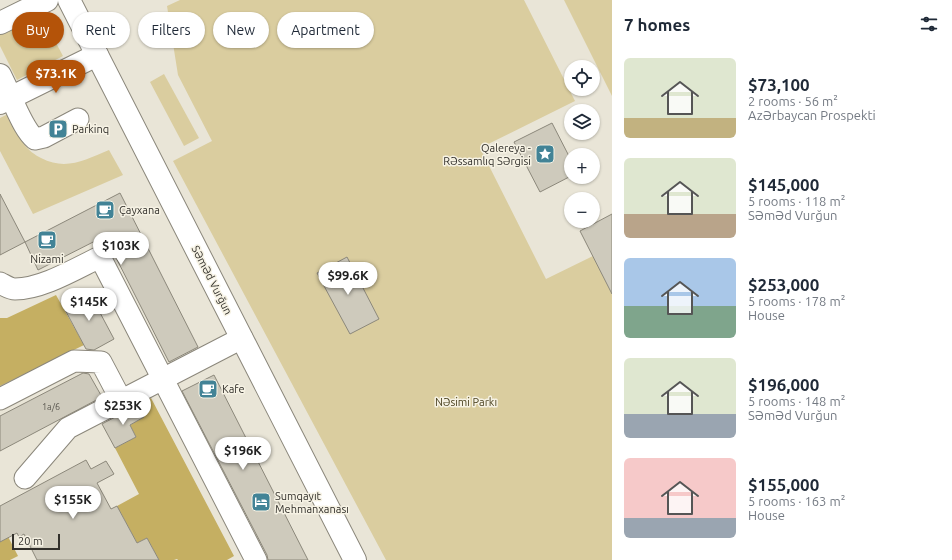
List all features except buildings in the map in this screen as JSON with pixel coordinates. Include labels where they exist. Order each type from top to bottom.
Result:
[{"type":"main road","points":[[0,23],[47,0]]},
{"type":"main road","name":"Səməd Vurğun","points":[[69,0],[355,560]]},
{"type":"main road","points":[[0,76],[5,100],[97,55]]},
{"type":"lane","points":[[5,100],[31,136],[35,139],[44,137],[78,119]]},
{"type":"lane","points":[[0,284],[13,289],[30,287],[48,282],[100,257],[256,560]]},
{"type":"lane","points":[[25,478],[68,428],[242,338]]},
{"type":"lane","points":[[0,399],[74,361],[101,362],[121,400]]},
{"type":"green space","name":"Nəsimi Parkı","points":[[180,0],[524,0],[564,79],[564,96],[572,96],[575,101],[569,104],[564,104],[564,106],[480,148],[546,279],[593,256],[612,294],[612,560],[386,560],[173,161],[212,141],[178,75],[174,48],[205,48],[205,12],[168,12],[167,6]]},
{"type":"green space","points":[[564,0],[612,0],[612,96],[600,72],[600,60],[594,60]]},
{"type":"green space","points":[[12,28],[12,48],[59,48],[63,56],[17,80],[0,46],[0,34]]},
{"type":"green space","points":[[164,74],[199,138],[184,146],[150,82]]},
{"type":"green space","points":[[8,114],[26,146],[41,158],[50,162],[67,164],[84,160],[109,150],[123,175],[33,214],[0,151],[0,118]]},
{"type":"shaded area","points":[[56,295],[84,345],[0,386],[0,318],[7,318]]},
{"type":"shaded area","points":[[151,398],[234,556],[227,560],[159,560],[147,538],[137,543],[117,506],[139,494],[115,448],[136,437],[130,425],[144,417],[138,405]]},
{"type":"shaded area","points":[[0,521],[18,556],[10,560],[0,560]]},
{"type":"place","name":"Parkinq","points":[[58,129]]},
{"type":"place","name":"Qalereya - Rəssamlıq Sərgisi","points":[[545,154]]},
{"type":"place","name":"Çayxana","points":[[105,210]]},
{"type":"place","name":"Nizami","points":[[47,240]]},
{"type":"place","name":"Kafe","points":[[208,389]]},
{"type":"place","name":"Sumqayıt Mehmanxanası","points":[[261,502]]}]
